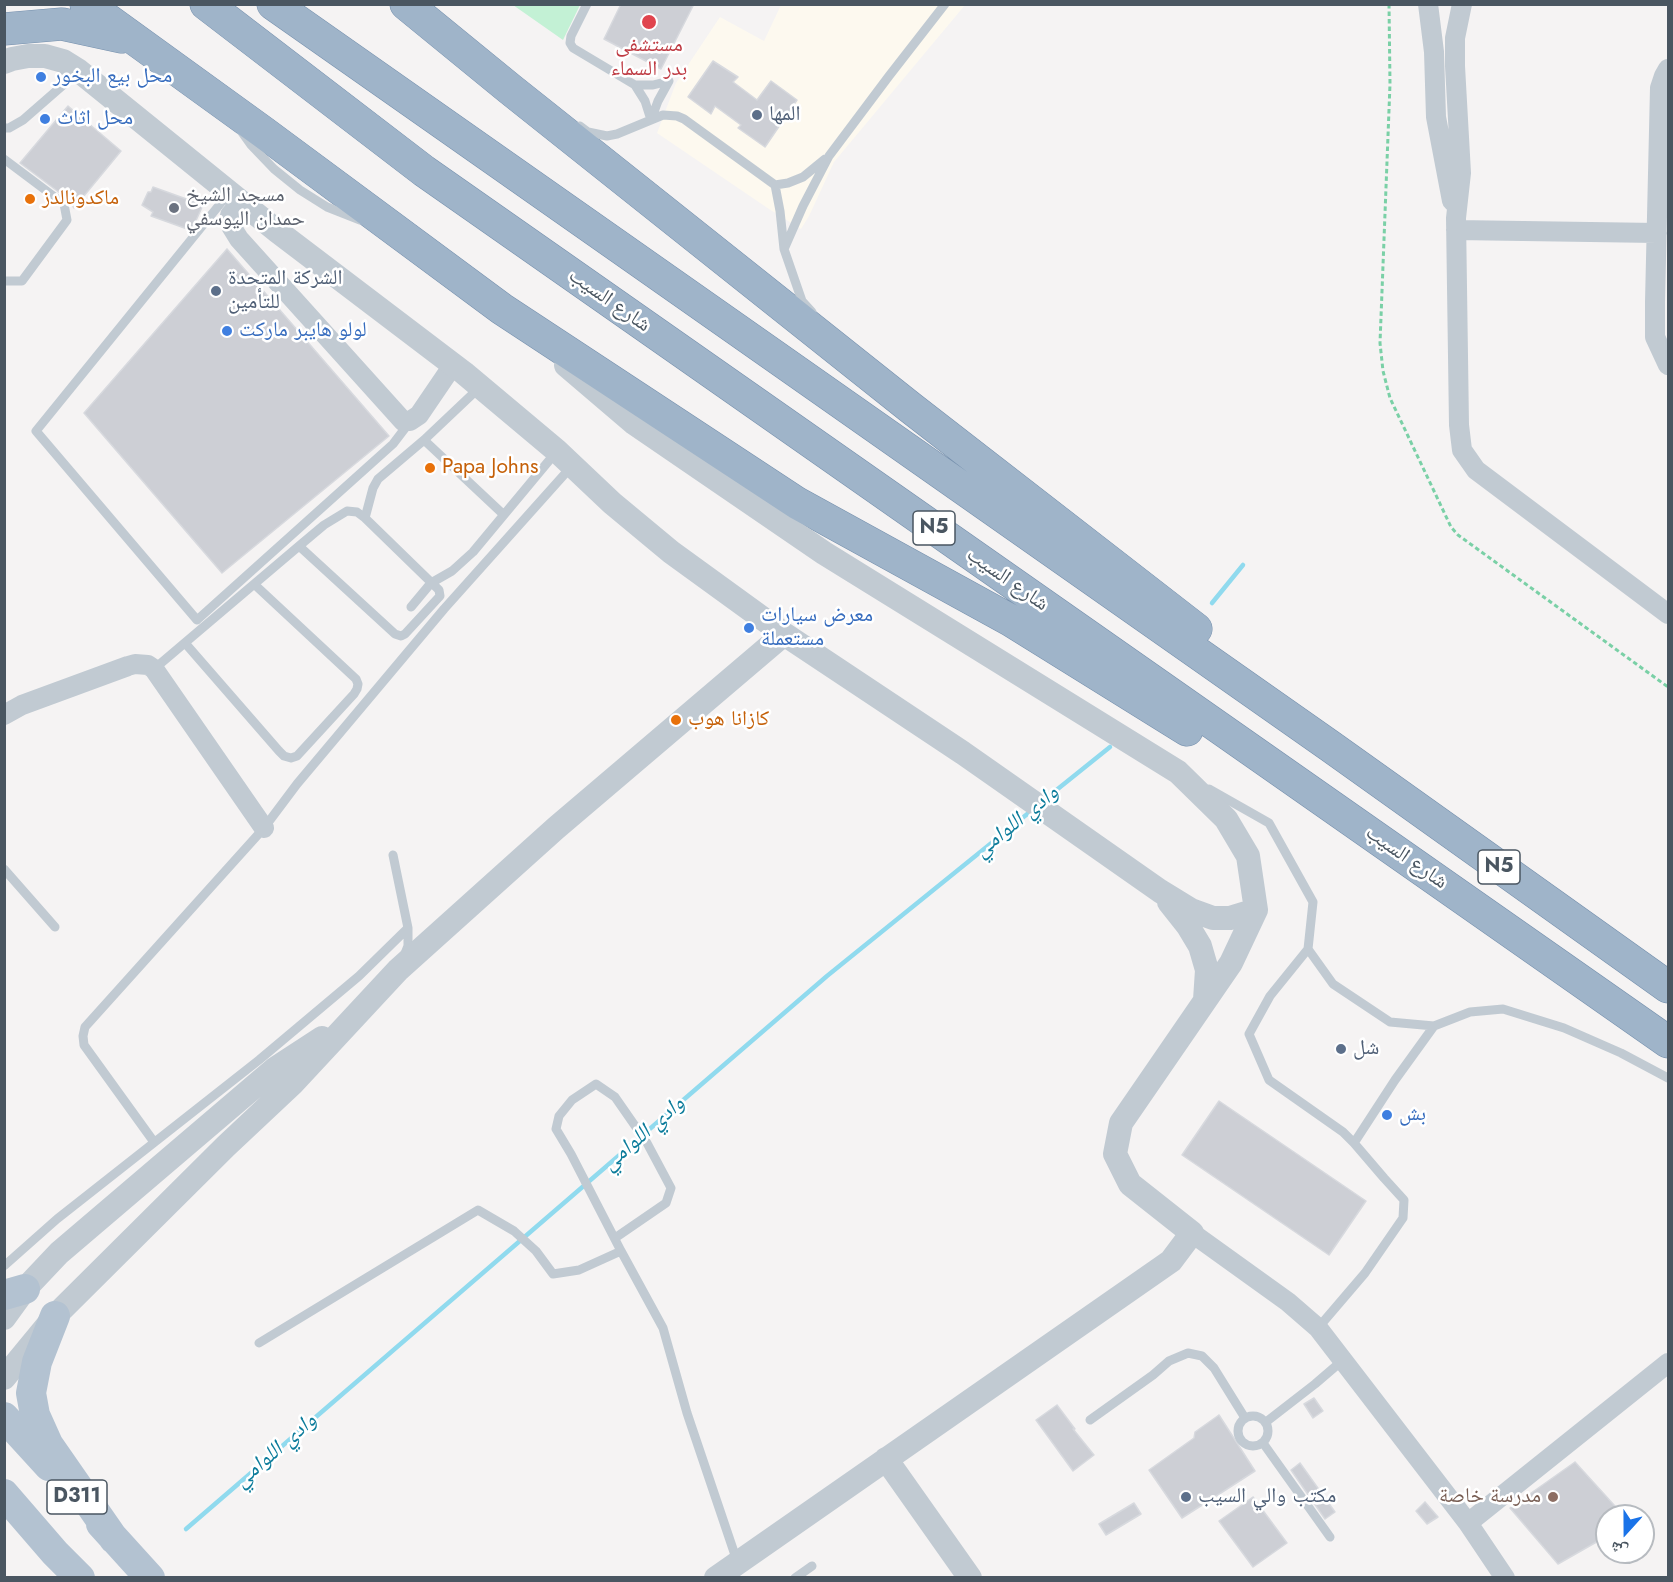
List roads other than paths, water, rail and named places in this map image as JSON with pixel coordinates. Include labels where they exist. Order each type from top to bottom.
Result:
[{"type":"highway","points":[[86,4],[502,309],[797,503],[1010,620],[1303,802],[1568,972]]},
{"type":"highway","name":"شارع السيب","points":[[206,4],[434,178],[1668,1042]]},
{"type":"highway","name":"N5","points":[[273,4],[1330,746],[1668,987]]},
{"type":"highway","points":[[410,8],[911,408],[1186,620],[1330,746]]},
{"type":"highway","points":[[4,29],[62,24],[135,40]]},
{"type":"main road","points":[[55,1316],[37,1362],[31,1393],[35,1415],[48,1444],[114,1539]]},
{"type":"main road","name":"D311","points":[[4,1417],[150,1578]]},
{"type":"main road","name":"D311","points":[[4,1494],[80,1578]]},
{"type":"main road","points":[[4,1522],[55,1553]]},
{"type":"street","points":[[1428,4],[1434,52],[1436,117],[1456,224]]},
{"type":"street","points":[[1436,4],[1448,8],[1461,4],[1455,38],[1455,66],[1461,173],[1456,224],[1459,425],[1462,450],[1476,470],[1668,614]]},
{"type":"street","points":[[4,62],[28,56],[45,56],[63,61],[79,71],[235,198],[453,365],[671,552],[784,634],[972,760],[1160,891],[1191,910],[1213,918],[1230,918],[1256,910]]},
{"type":"street","points":[[1668,69],[1660,88],[1655,337],[1668,365]]},
{"type":"street","points":[[235,198],[230,215],[231,226],[239,239],[403,421],[410,421],[419,415],[453,365]]},
{"type":"street","points":[[1456,224],[1656,233]]},
{"type":"street","points":[[502,309],[634,423],[824,553],[1178,772],[1226,819],[1248,856],[1256,910],[1231,963],[1121,1123],[1115,1154],[1130,1184],[1192,1233],[1288,1302],[1318,1328],[1468,1523],[1504,1578]]},
{"type":"street","points":[[4,1378],[55,1316],[226,1146],[292,1084],[398,970],[556,828],[784,634]]},
{"type":"street","points":[[4,715],[22,705],[135,663],[148,665],[154,669],[264,828]]},
{"type":"street","points":[[1160,891],[1188,926],[1200,946],[1207,970],[1204,1003]]},
{"type":"street","points":[[4,1318],[15,1292],[59,1253],[276,1068],[352,1019]]},
{"type":"street","points":[[716,1578],[1171,1261],[1192,1233]]},
{"type":"street","points":[[1468,1523],[1668,1363]]},
{"type":"street","points":[[886,1459],[970,1578]]},
{"type":"lane","points":[[587,4],[571,36],[570,43],[573,48],[635,84],[652,85],[669,81],[658,100],[651,120]]},
{"type":"lane","points":[[784,249],[829,156],[945,4]]},
{"type":"lane","points":[[410,8],[522,87]]},
{"type":"lane","points":[[4,128],[9,128],[23,120],[79,71]]},
{"type":"lane","points":[[635,84],[645,101],[651,120]]},
{"type":"lane","points":[[569,119],[588,132],[607,136],[617,135],[663,115],[684,118],[775,185],[784,249],[802,301],[825,327],[911,408]]},
{"type":"lane","points":[[775,185],[803,177],[829,156]]},
{"type":"lane","points":[[4,281],[22,281],[67,220],[64,204],[5,160]]},
{"type":"lane","points":[[235,198],[36,431],[197,620],[393,444],[410,421]]},
{"type":"lane","points":[[365,518],[378,478],[424,440],[480,387]]},
{"type":"lane","points":[[424,440],[504,515]]},
{"type":"lane","points":[[411,607],[431,582],[452,571],[473,552],[504,515],[564,458]]},
{"type":"lane","points":[[154,1142],[84,1045],[85,1027],[264,828],[297,784],[444,609],[564,458]]},
{"type":"lane","points":[[154,669],[254,584],[299,546],[324,525],[347,511],[357,512],[365,518],[440,591],[439,598],[405,634],[400,636],[395,634],[299,546]]},
{"type":"lane","points":[[185,643],[284,756],[291,758],[297,756],[357,689],[358,684],[254,584]]},
{"type":"lane","points":[[1178,772],[1269,823],[1314,902],[1308,949],[1270,996],[1249,1034],[1269,1080],[1343,1132],[1404,1200],[1403,1218],[1365,1273],[1318,1328]]},
{"type":"lane","points":[[393,855],[408,928],[408,946],[398,970]]},
{"type":"lane","points":[[4,869],[55,927]]},
{"type":"lane","points":[[4,1266],[57,1219],[259,1060],[359,976],[408,928]]},
{"type":"lane","points":[[1308,949],[1333,984],[1389,1022],[1434,1026],[1470,1012],[1503,1009],[1564,1028],[1621,1053],[1668,1078]]},
{"type":"lane","points":[[1354,1143],[1434,1026]]},
{"type":"lane","points":[[615,1238],[666,1203],[671,1188],[647,1143],[615,1097],[596,1084],[572,1100],[559,1116],[556,1129],[663,1328],[687,1413],[738,1563]]},
{"type":"lane","points":[[260,1343],[478,1210],[514,1231],[536,1251],[553,1274],[579,1270],[621,1251]]},
{"type":"lane","points":[[1090,1420],[1169,1361],[1188,1353],[1202,1356],[1214,1368],[1245,1418]]},
{"type":"lane","points":[[1266,1422],[1343,1360]]},
{"type":"lane","points":[[1255,1416],[1266,1422],[1268,1435],[1263,1443],[1255,1447],[1243,1443],[1238,1431],[1239,1425],[1245,1418],[1255,1416]]},
{"type":"lane","points":[[1263,1443],[1330,1537]]},
{"type":"lane","points":[[795,1578],[812,1566]]},
{"type":"waterway","name":"وادي اللوامي","points":[[1212,603],[1243,565]]},
{"type":"waterway","name":"وادي اللوامي","points":[[1044,800],[1110,747]]},
{"type":"waterway","name":"وادي اللوامي","points":[[186,1529],[827,976],[1031,811]]},
{"type":"place","name":"مستشفى بدر السماء","points":[[649,22]]},
{"type":"place","name":"محل بيع البخور","points":[[41,77]]},
{"type":"place","name":"المها","points":[[757,115]]},
{"type":"place","name":"محل اثاث","points":[[45,119]]},
{"type":"place","name":"ماكدونالدز","points":[[30,199]]},
{"type":"place","name":"مسجد الشيخ حمدان اليوسفي","points":[[174,208]]},
{"type":"place","name":"الشركة المتحدة للتأمين","points":[[216,291]]},
{"type":"place","name":"لولو هايبر ماركت","points":[[227,331]]},
{"type":"place","name":"Papa Johns","points":[[430,468]]},
{"type":"place","name":"معرض سيارات مستعملة","points":[[749,628]]},
{"type":"place","name":"كازانا هوب","points":[[676,720]]},
{"type":"place","name":"شل","points":[[1341,1049]]},
{"type":"place","name":"بش","points":[[1387,1115]]},
{"type":"place","name":"مكتب والي السيب","points":[[1186,1497]]},
{"type":"place","name":"مدرسة خاصة","points":[[1553,1497]]}]
